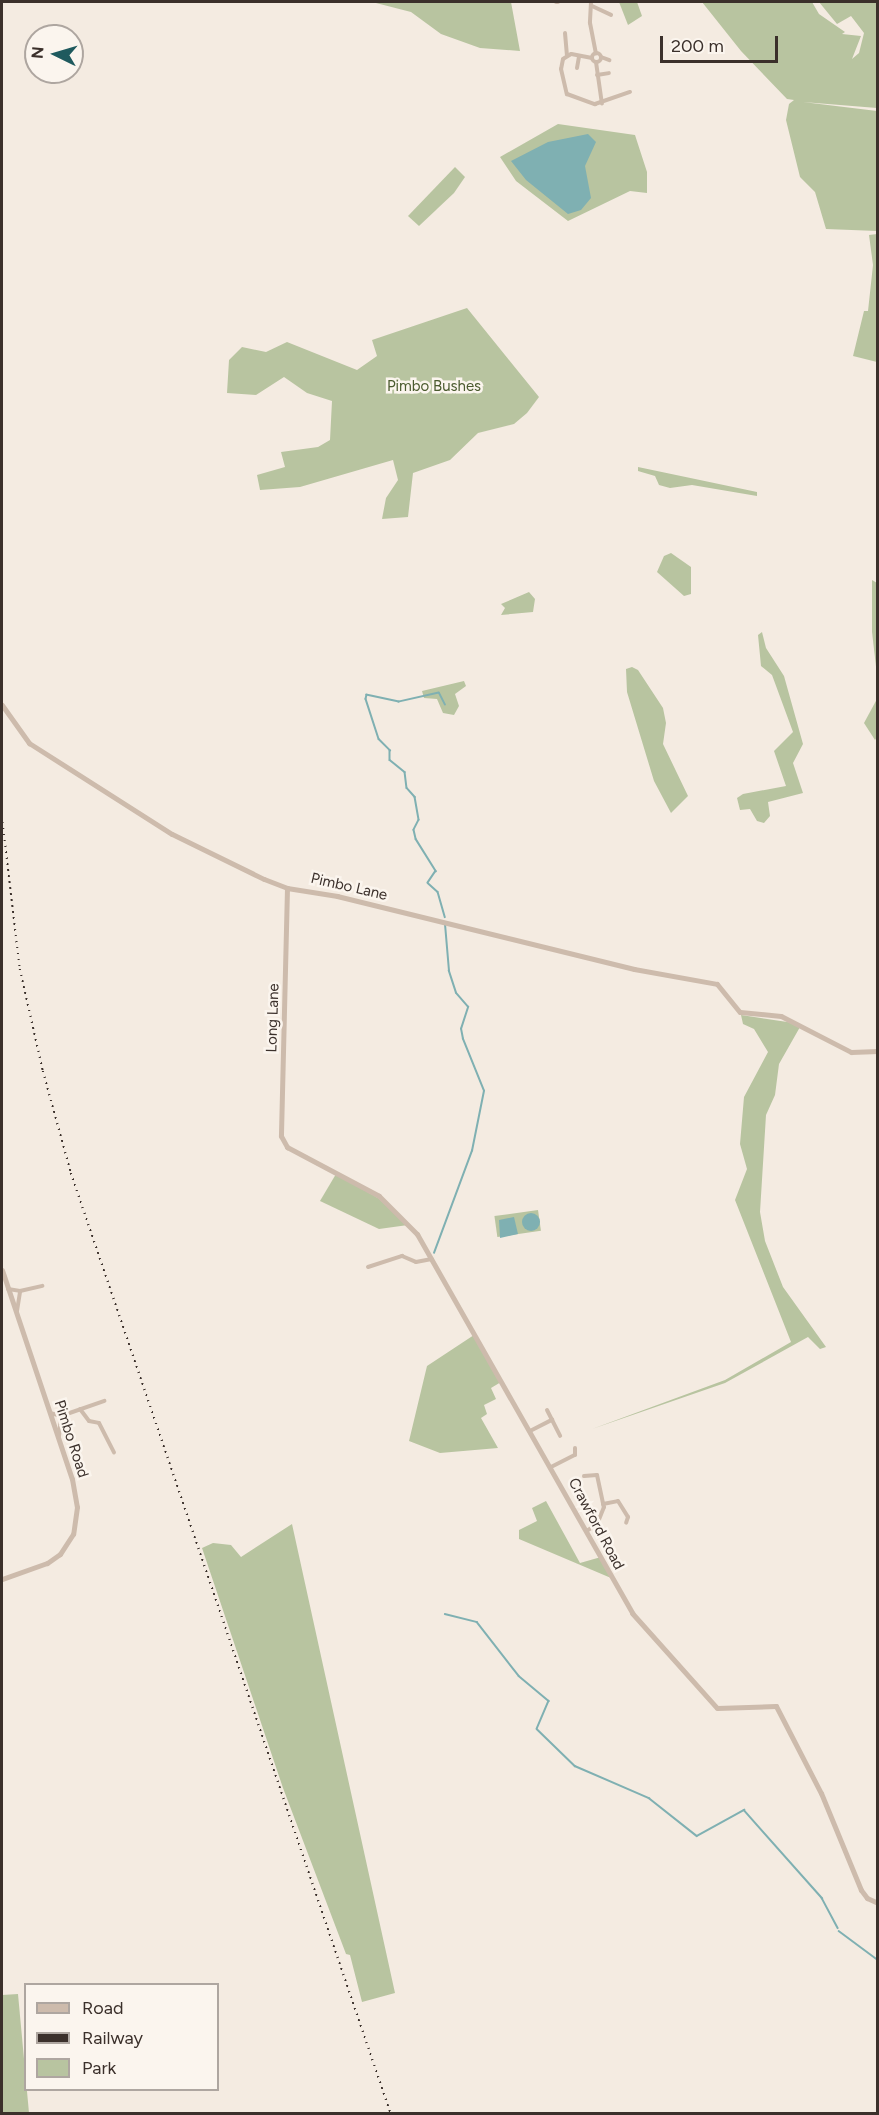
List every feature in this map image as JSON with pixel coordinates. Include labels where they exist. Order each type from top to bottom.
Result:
[{"type":"street","points":[[609,60],[596,53],[589,18],[592,4],[611,15]]},
{"type":"street","points":[[565,33],[567,55],[561,65],[567,94],[602,104],[630,92]]},
{"type":"street","points":[[592,58],[596,53]]},
{"type":"street","points":[[567,55],[592,58],[596,62],[602,104]]},
{"type":"street","points":[[577,68],[579,57]]},
{"type":"street","points":[[596,62],[601,57]]},
{"type":"street","points":[[597,75],[609,73]]},
{"type":"street","name":"Pimbo Lane","points":[[2,705],[28,743],[182,840],[287,888],[337,896],[634,969],[717,984],[740,1012],[773,1014],[794,1021],[847,1051],[878,1051]]},
{"type":"street","name":"Long Lane","points":[[287,888],[281,1136],[287,1147]]},
{"type":"street","name":"Crawford Road","points":[[287,1147],[379,1196],[413,1229],[432,1258],[588,1530],[632,1613],[717,1708],[776,1706],[821,1793],[869,1900],[878,1903]]},
{"type":"street","points":[[368,1267],[402,1256],[416,1262],[432,1258]]},
{"type":"street","name":"Pimbo Road","points":[[2,1270],[76,1498],[73,1534],[53,1559],[2,1579]]},
{"type":"street","points":[[8,1289],[20,1291],[42,1286]]},
{"type":"street","points":[[18,1318],[20,1291]]},
{"type":"street","points":[[50,1413],[61,1416],[104,1401]]},
{"type":"street","points":[[80,1409],[89,1421],[99,1423],[114,1452]]},
{"type":"street","points":[[547,1410],[560,1436]]},
{"type":"street","points":[[59,1440],[61,1416]]},
{"type":"street","points":[[530,1431],[552,1419]]},
{"type":"street","points":[[551,1467],[575,1455],[575,1448]]},
{"type":"street","points":[[584,1476],[597,1475],[603,1504],[603,1515],[588,1530]]},
{"type":"street","points":[[603,1504],[618,1500],[627,1517],[626,1523]]},
{"type":"green space","points":[[372,2],[511,2],[520,51],[480,48],[441,34],[411,12]]},
{"type":"green space","points":[[619,2],[637,2],[642,16],[628,25]]},
{"type":"green space","points":[[702,2],[812,2],[819,14],[845,32],[842,34],[861,36],[852,59],[859,53],[864,33],[851,16],[837,24],[819,2],[877,2],[877,108],[803,102],[877,111],[877,231],[826,229],[815,192],[800,177],[786,120],[789,104],[794,100],[787,99],[741,51]]},
{"type":"green space","points":[[558,124],[635,135],[647,172],[647,193],[630,191],[568,221],[516,181],[500,157]]},
{"type":"green space","points":[[455,167],[465,177],[454,193],[419,226],[408,216]]},
{"type":"green space","points":[[878,234],[877,362],[853,356],[864,311],[868,311],[873,265],[869,235]]},
{"type":"green space","name":"Pimbo Bushes","points":[[467,308],[539,397],[527,413],[514,424],[478,433],[450,460],[413,473],[408,517],[382,519],[386,498],[398,480],[393,460],[300,487],[260,490],[257,475],[285,467],[281,452],[318,447],[330,440],[332,401],[307,393],[284,377],[256,395],[227,393],[229,360],[242,347],[266,352],[287,342],[357,370],[377,356],[372,340]]},
{"type":"green space","points":[[638,467],[757,492],[757,496],[692,485],[670,488],[659,485],[655,476],[638,471]]},
{"type":"green space","points":[[671,553],[691,567],[691,594],[684,596],[657,572],[664,556]]},
{"type":"green space","points":[[872,580],[877,583],[877,675],[872,632]]},
{"type":"green space","points":[[529,592],[535,599],[533,612],[501,615],[505,608],[501,604]]},
{"type":"green space","points":[[762,632],[766,648],[784,676],[803,744],[793,763],[803,793],[768,802],[770,816],[764,823],[757,821],[750,809],[740,810],[737,798],[743,794],[786,786],[774,751],[793,732],[772,675],[761,666],[758,635]]},
{"type":"green space","points":[[632,667],[638,670],[663,708],[666,723],[663,744],[688,796],[671,813],[654,781],[627,692],[626,669]]},
{"type":"green space","points":[[464,681],[466,686],[455,694],[459,706],[454,715],[443,713],[437,699],[424,698],[422,691]]},
{"type":"green space","points":[[877,699],[877,737],[875,740],[864,723]]},
{"type":"green space","points":[[741,1015],[794,1023],[800,1027],[779,1064],[775,1095],[766,1115],[760,1212],[765,1241],[783,1287],[826,1347],[820,1349],[808,1337],[725,1383],[592,1429],[725,1380],[791,1342],[735,1200],[747,1169],[740,1144],[744,1097],[768,1052],[754,1029],[743,1024]]},
{"type":"green space","points":[[336,1174],[378,1198],[408,1225],[379,1229],[320,1201]]},
{"type":"green space","points":[[538,1210],[541,1231],[497,1237],[494,1216]]},
{"type":"green space","points":[[474,1335],[501,1382],[491,1388],[496,1399],[484,1405],[487,1414],[481,1418],[498,1448],[440,1453],[409,1441],[427,1366]]},
{"type":"green space","points":[[546,1501],[580,1563],[601,1557],[611,1578],[519,1539],[519,1530],[537,1521],[532,1508]]},
{"type":"green space","points":[[292,1524],[395,1993],[362,2002],[350,1955],[346,1954],[283,1788],[202,1548],[213,1543],[231,1545],[241,1557]]},
{"type":"green space","points":[[18,1994],[24,2059],[24,2091],[27,2091],[29,2113],[2,2113],[2,1995]]},
{"type":"water","points":[[588,134],[596,142],[585,166],[591,198],[581,210],[568,214],[526,180],[511,161],[548,142]]},
{"type":"water","points":[[527,1213],[535,1213],[540,1218],[538,1229],[527,1231],[522,1226],[522,1218]]},
{"type":"water","points":[[514,1217],[518,1234],[500,1238],[499,1220]]},
{"type":"waterway","points":[[445,705],[439,693],[399,702],[367,695],[366,699],[379,739],[390,750],[390,760],[405,772],[407,788],[415,797],[419,820],[414,830],[416,839],[436,871],[428,883],[438,892],[445,917]]},
{"type":"waterway","points":[[434,1253],[472,1151],[484,1091],[463,1039],[461,1029],[468,1007],[456,993],[449,971],[445,924]]},
{"type":"waterway","points":[[445,1614],[477,1622],[519,1676],[549,1701],[537,1729],[575,1766],[649,1798],[697,1836],[744,1810],[822,1898],[838,1928]]},
{"type":"waterway","points":[[839,1931],[878,1960]]},
{"type":"railway","points":[[2,816],[20,969],[43,1071],[71,1173],[391,2114]]}]
